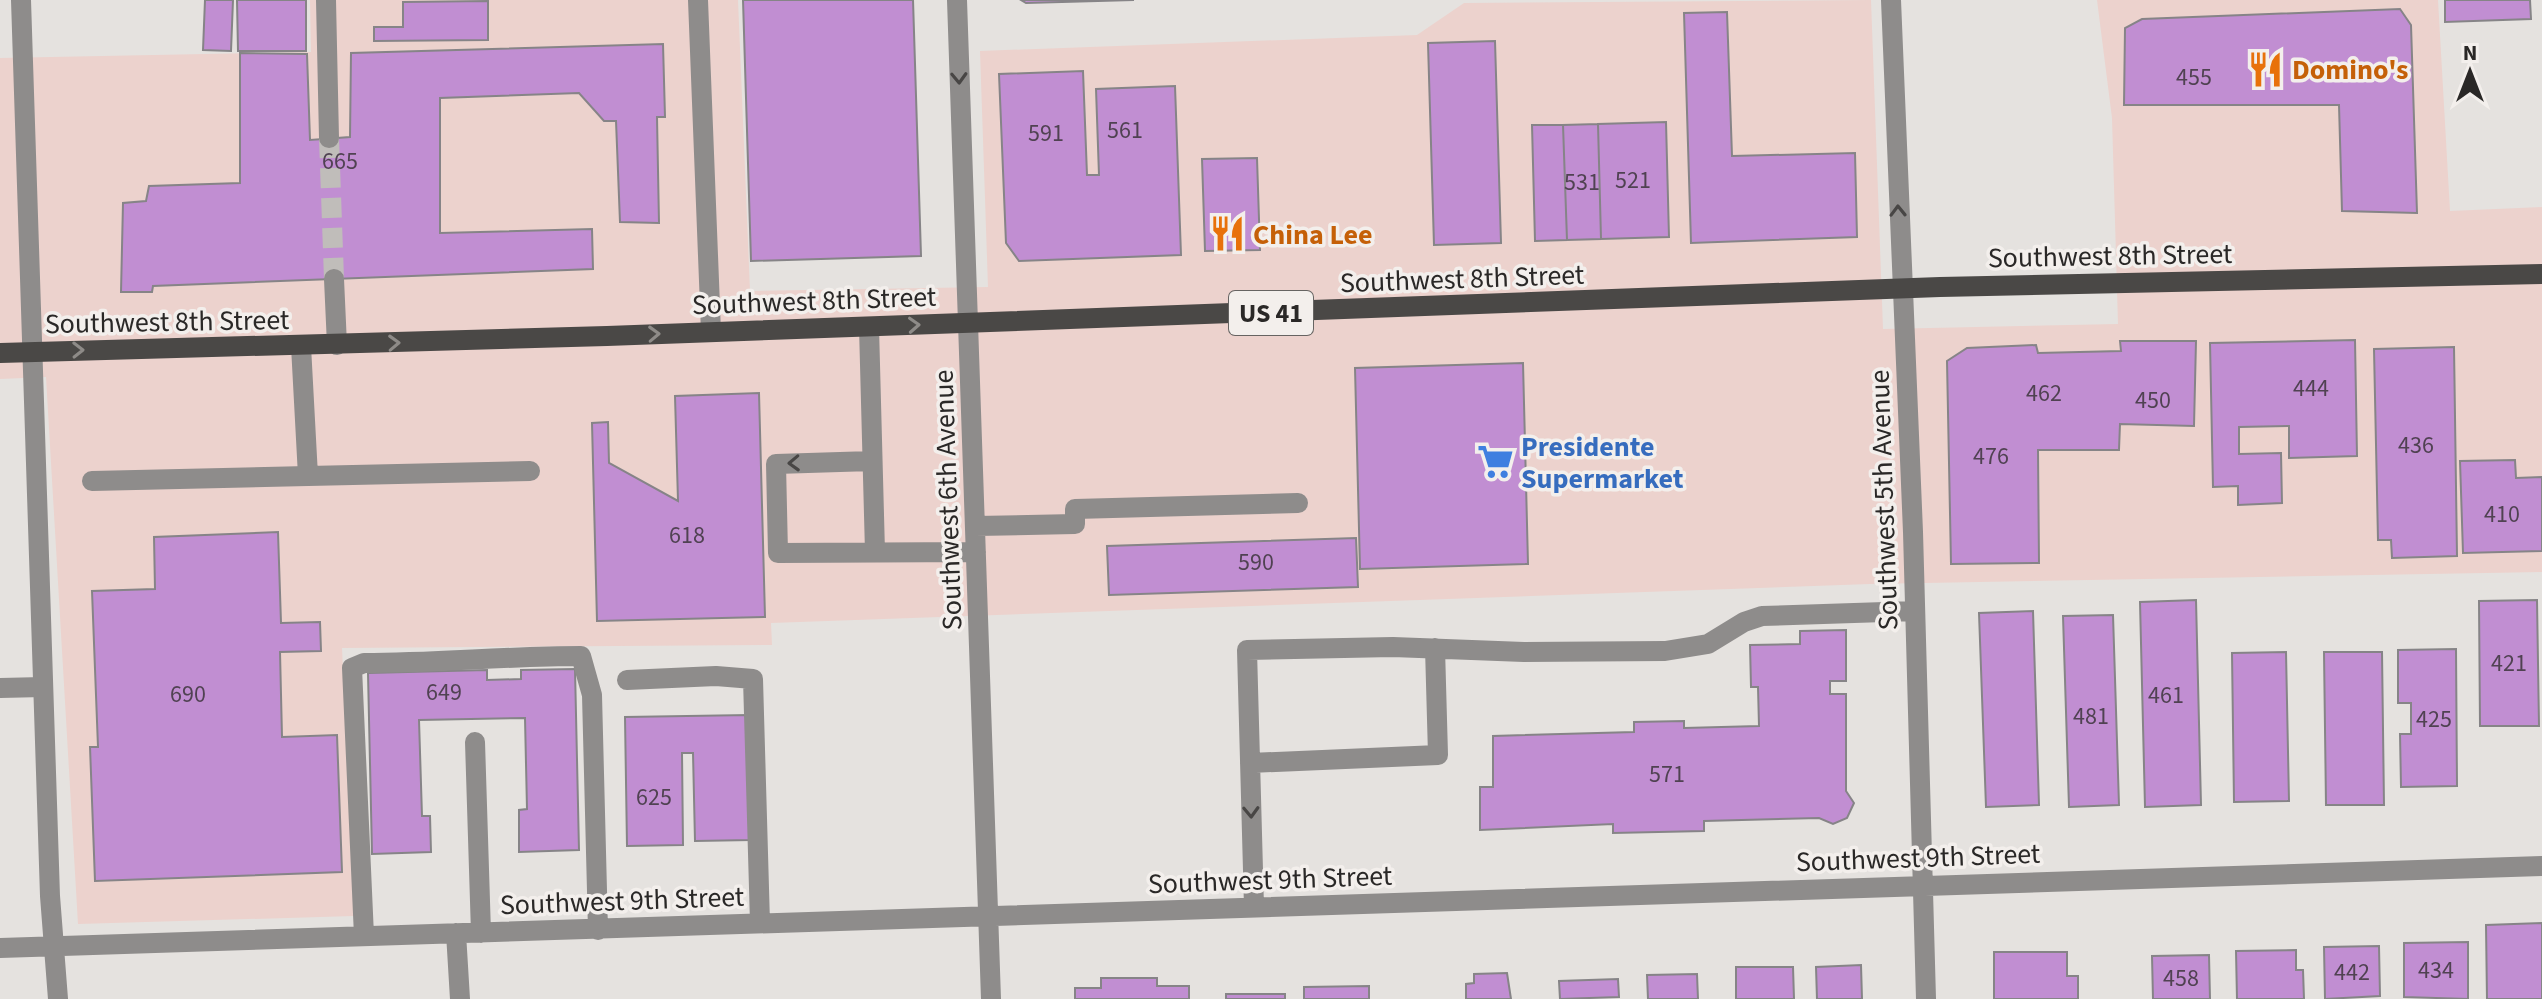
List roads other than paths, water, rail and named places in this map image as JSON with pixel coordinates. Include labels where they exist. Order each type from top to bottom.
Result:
[{"type":"main road","name":"Southwest 8th Street","points":[[0,353],[869,327],[1901,288],[2542,274]]},
{"type":"street","points":[[21,0],[30,351],[58,999]]},
{"type":"street","points":[[326,0],[329,138]]},
{"type":"street","points":[[698,0],[711,332]]},
{"type":"street","name":"Southwest 6th Avenue","points":[[957,0],[991,999]]},
{"type":"street","name":"Southwest 5th Avenue","points":[[1891,0],[1915,611],[1926,999]]},
{"type":"street","points":[[334,279],[337,345]]},
{"type":"street","points":[[869,327],[875,552]]},
{"type":"street","points":[[301,346],[308,476]]},
{"type":"street","points":[[872,461],[776,464],[778,553],[976,552]]},
{"type":"street","points":[[92,481],[530,471]]},
{"type":"street","points":[[976,526],[1075,524],[1075,509],[1298,503]]},
{"type":"street","points":[[1254,907],[1247,650],[1435,648],[1524,652],[1690,649],[1762,616],[1915,611]]},
{"type":"street","points":[[1250,763],[1438,755],[1435,648]]},
{"type":"street","points":[[364,936],[352,668],[364,663],[445,663],[530,656],[581,656],[586,665],[592,695],[598,930]]},
{"type":"street","points":[[627,680],[716,676],[753,679],[760,923]]},
{"type":"street","points":[[0,688],[43,687]]},
{"type":"street","points":[[475,742],[481,933]]},
{"type":"street","name":"Southwest 9th Street","points":[[0,948],[2542,866]]},
{"type":"street","points":[[456,933],[460,999]]},
{"type":"tunnel","points":[[329,138],[334,279]]},
{"type":"place","name":"Domino's","points":[[2266,69]]},
{"type":"place","name":"China Lee","points":[[1227,234]]},
{"type":"place","name":"Presidente Supermarket","points":[[1495,462]]}]
